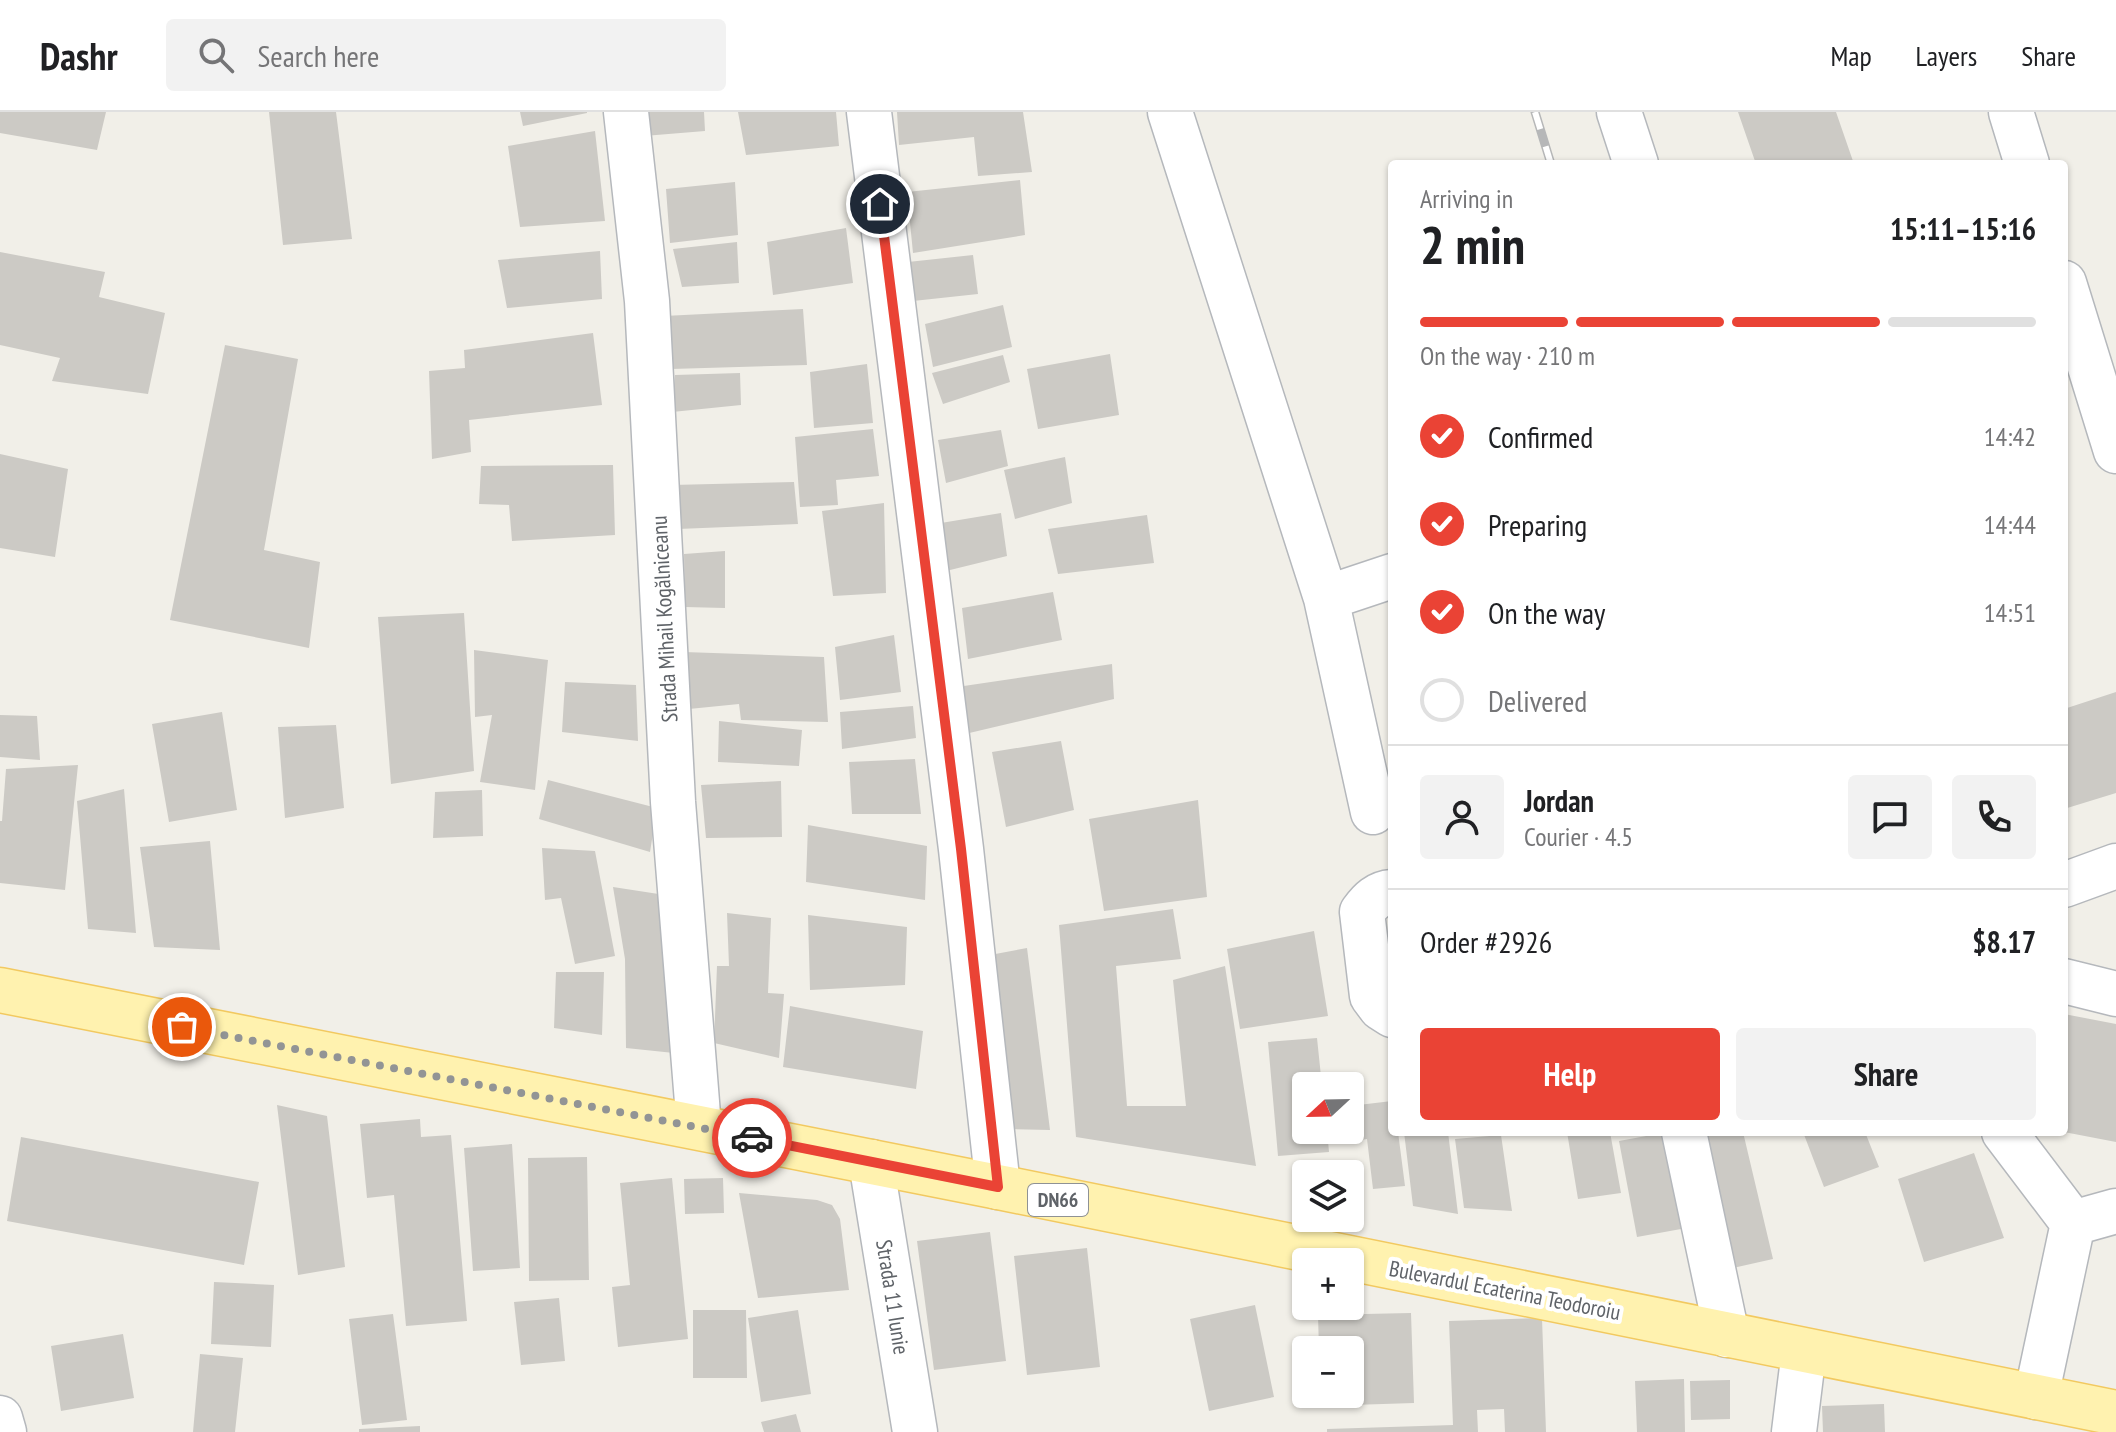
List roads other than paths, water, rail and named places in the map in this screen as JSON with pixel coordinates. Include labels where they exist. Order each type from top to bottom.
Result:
[{"type":"main road","name":"Bulevardul Ecaterina Teodoroiu","points":[[0,990],[699,1127],[2116,1413]]},
{"type":"street","name":"Strada Mihail Kogălniceanu","points":[[626,112],[647,301],[673,802],[699,1127]]},
{"type":"street","points":[[869,112],[961,849],[998,1187]]},
{"type":"street","points":[[1170,112],[1326,598],[1373,812]]},
{"type":"street","points":[[1619,112],[1635,160]]},
{"type":"street","points":[[2011,112],[2026,160]]},
{"type":"street","points":[[2068,296],[2116,451]]},
{"type":"street","points":[[1326,598],[1388,577]]},
{"type":"street","points":[[2068,884],[2116,866]]},
{"type":"street","points":[[1388,892],[1370,901],[1362,912],[1372,996],[1388,1012]]},
{"type":"street","points":[[2068,982],[2116,994]]},
{"type":"street","points":[[1685,1136],[1727,1335]]},
{"type":"street","points":[[2007,1136],[2073,1223],[2036,1397]]},
{"type":"street","name":"Strada 11 Iunie","points":[[871,1162],[915,1432]]},
{"type":"street","points":[[2073,1223],[2116,1211]]},
{"type":"street","points":[[1794,1432],[1804,1351]]},
{"type":"street","points":[[0,1418],[4,1432]]},
{"type":"railway","points":[[1535,112],[1550,160]]}]
